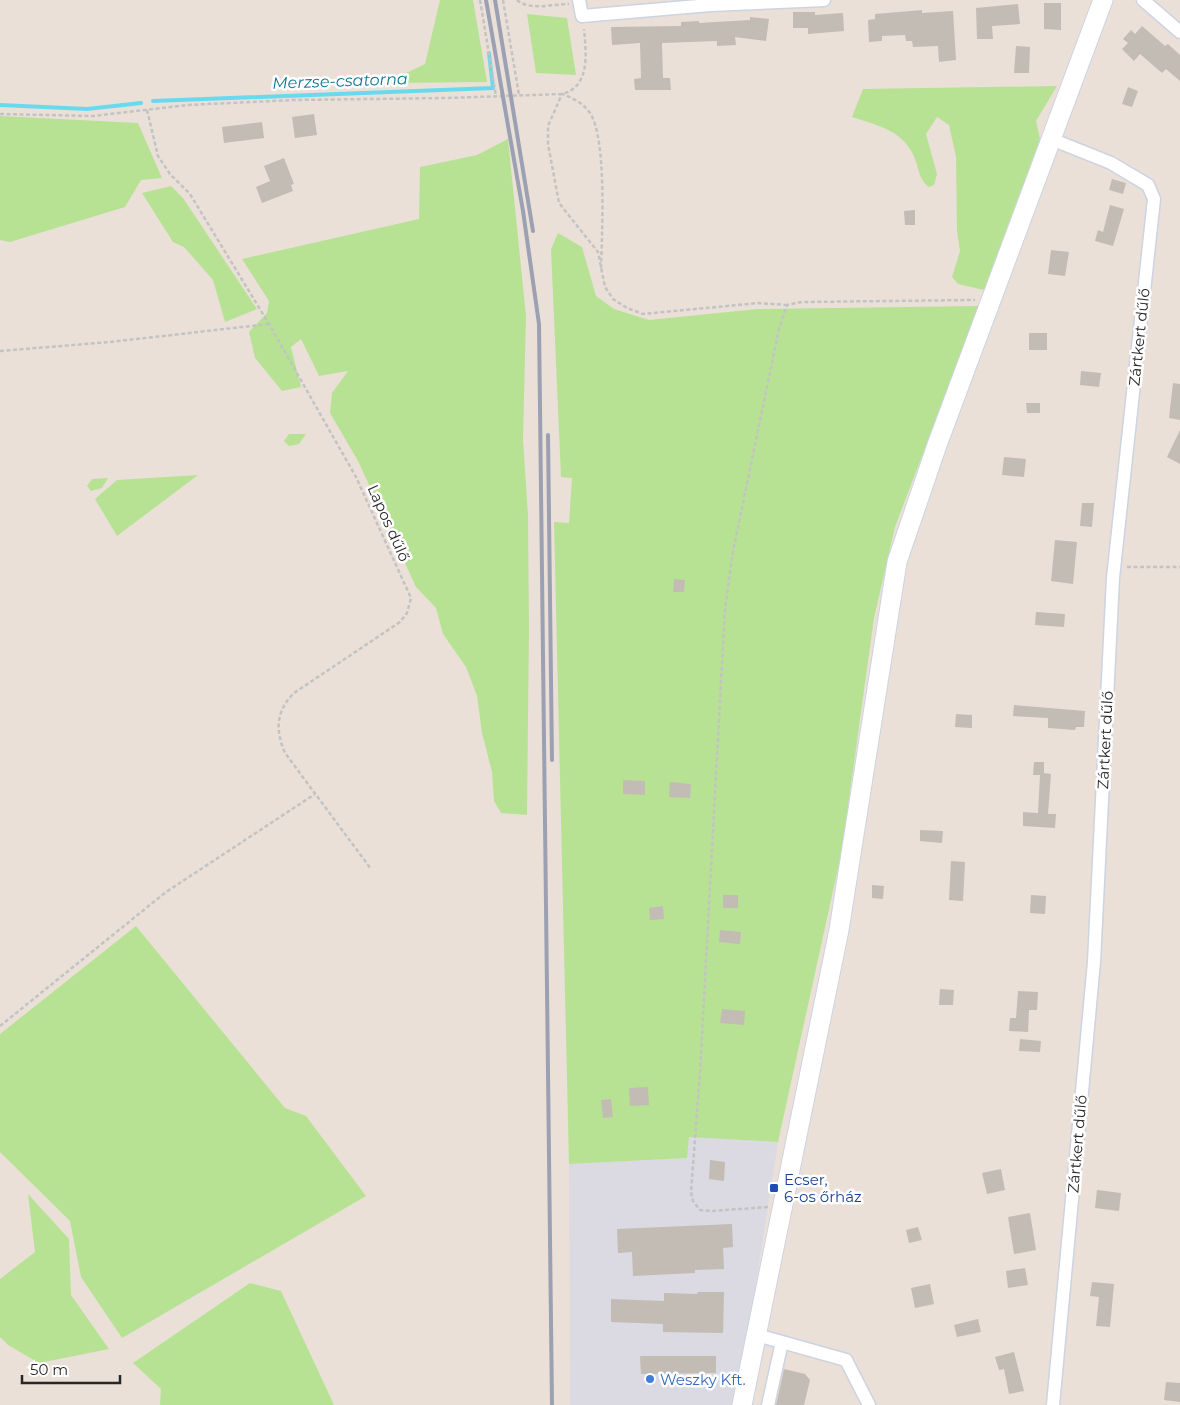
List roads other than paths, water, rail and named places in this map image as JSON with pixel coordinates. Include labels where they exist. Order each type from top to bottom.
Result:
[{"type":"main road","points":[[742,1405],[839,930],[897,562],[934,453],[1103,0]]},
{"type":"street","points":[[580,7],[824,0]]},
{"type":"street","points":[[1143,0],[1180,32]]},
{"type":"street","name":"Zártkert dűlő","points":[[1051,139],[1111,163],[1148,185],[1154,199],[1114,567],[1094,962],[1053,1405]]},
{"type":"street","points":[[757,1335],[846,1360],[869,1405]]},
{"type":"street","points":[[768,1405],[782,1342]]},
{"type":"waterway","name":"Merzse-csatorna","points":[[153,101],[493,88],[489,53]]},
{"type":"waterway","name":"Merzse-csatorna","points":[[0,105],[87,109],[141,103]]},
{"type":"railway","points":[[486,0],[523,211],[539,324],[552,1405]]},
{"type":"railway","points":[[495,0],[533,231]]},
{"type":"railway","points":[[548,435],[552,760]]},
{"type":"place","name":"Ecser, 6-os őrház","points":[[774,1188]]},
{"type":"place","name":"Weszky Kft.","points":[[650,1379]]}]
